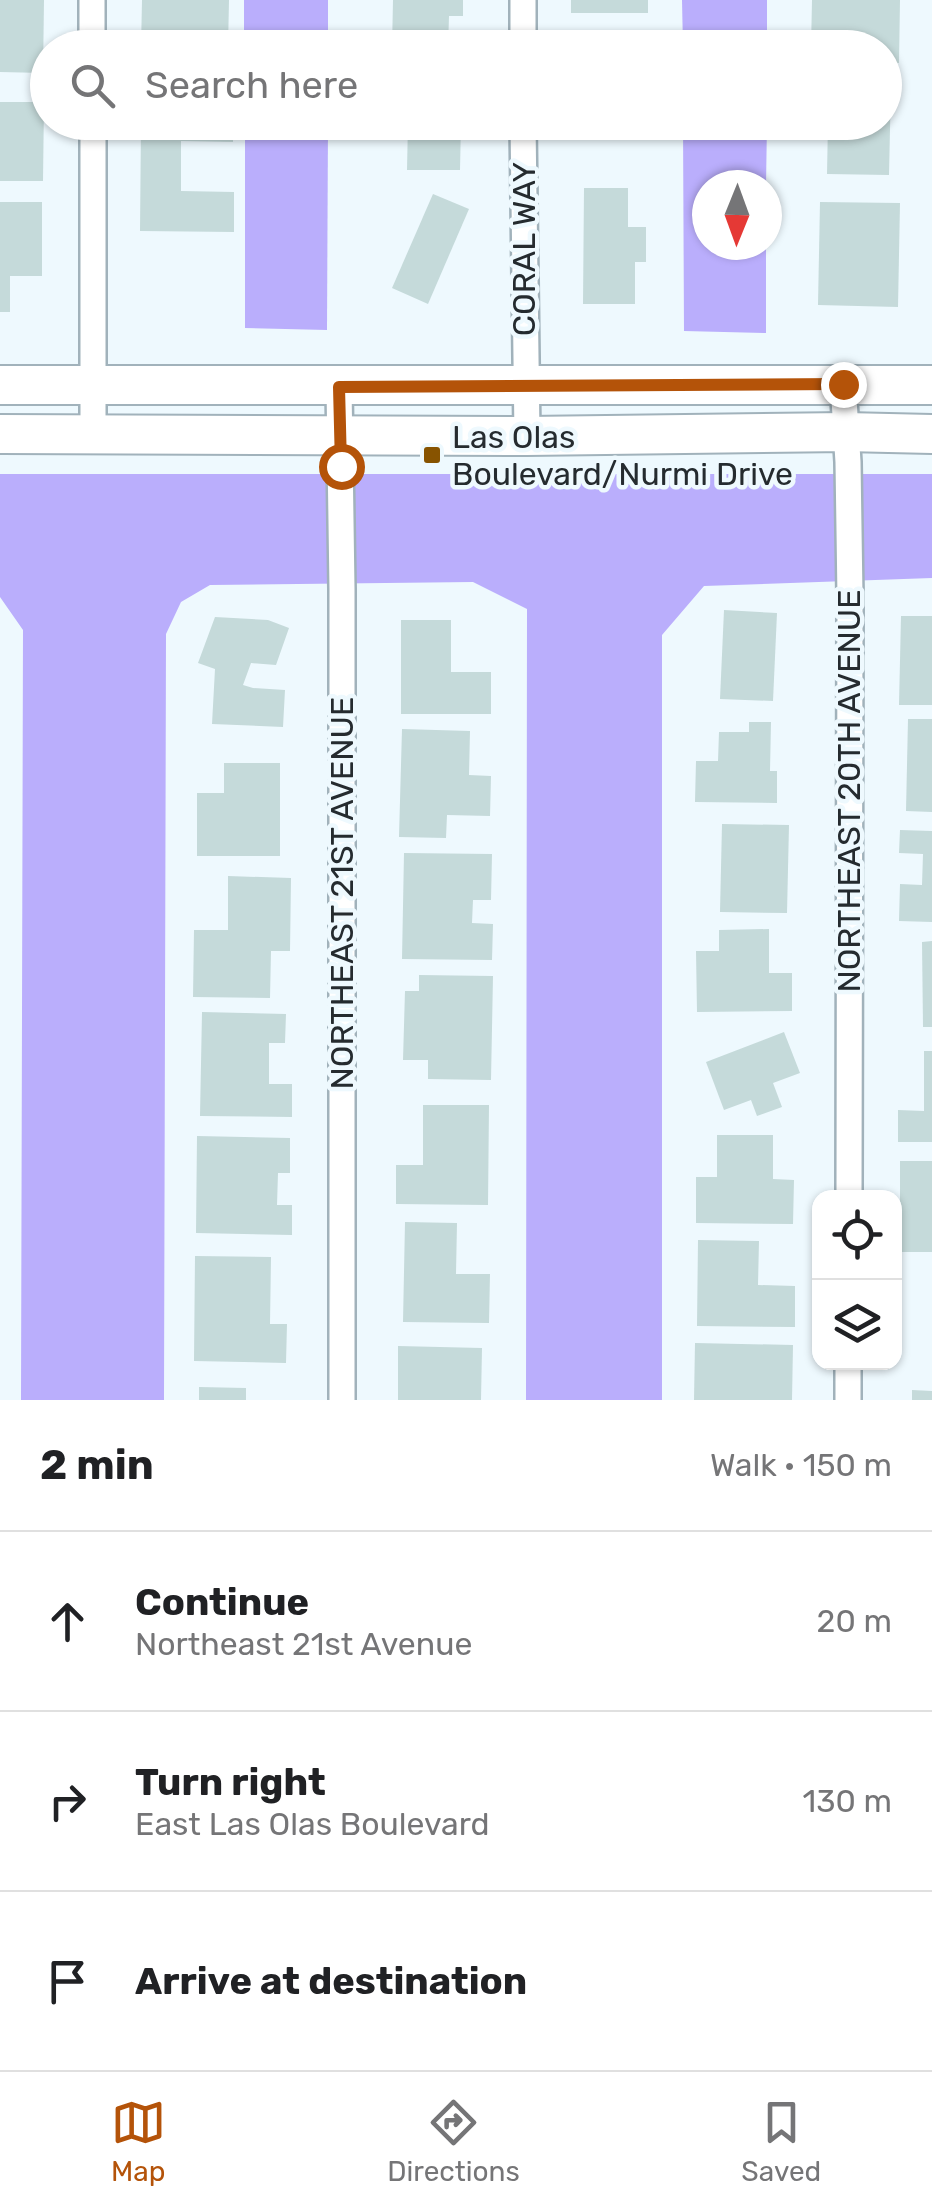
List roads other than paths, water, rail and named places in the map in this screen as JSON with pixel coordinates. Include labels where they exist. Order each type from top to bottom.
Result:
[{"type":"main road","points":[[0,385],[932,385]]},
{"type":"main road","points":[[0,434],[93,434],[341,450],[527,436],[847,447],[932,434]]},
{"type":"street","points":[[92,0],[92,30]]},
{"type":"street","points":[[523,0],[523,30]]},
{"type":"street","points":[[93,140],[93,434]]},
{"type":"street","name":"CORAL WAY","points":[[524,140],[527,436]]},
{"type":"street","name":"NORTHEAST 20TH AVENUE","points":[[843,384],[850,596],[848,1190]]},
{"type":"street","name":"NORTHEAST 21ST AVENUE","points":[[339,387],[342,1400]]},
{"type":"street","points":[[848,1370],[848,1400]]},
{"type":"place","name":"Las Olas Boulevard/Nurmi Drive","points":[[432,455]]}]
